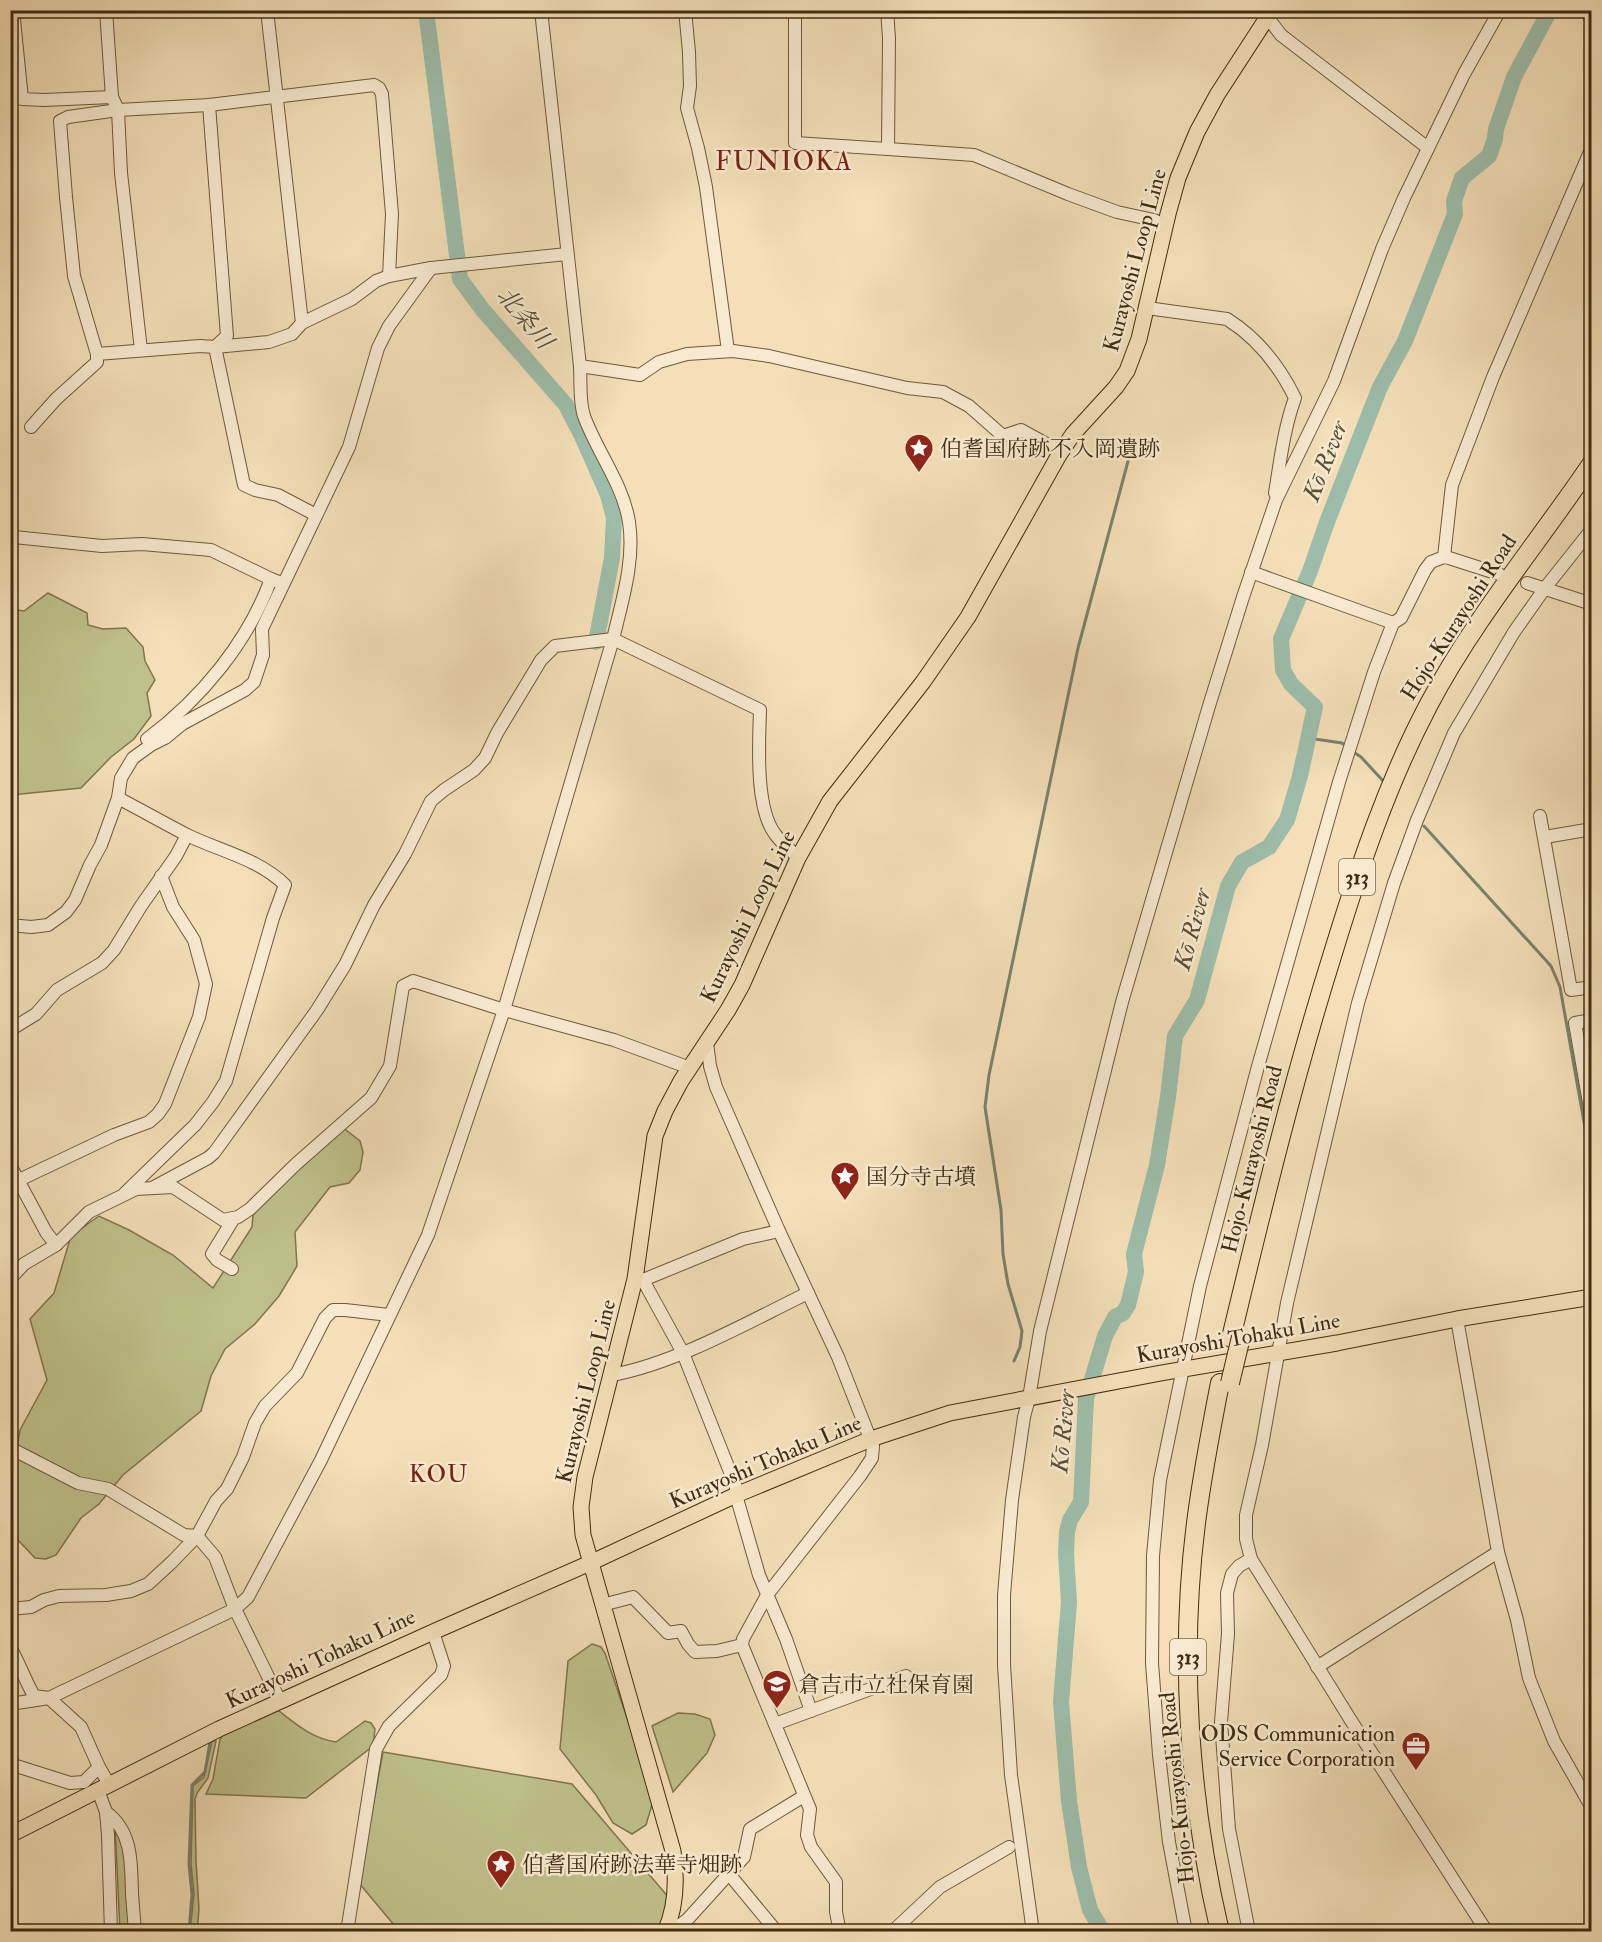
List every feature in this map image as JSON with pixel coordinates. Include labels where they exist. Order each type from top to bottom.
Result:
[{"type":"highway","name":"Hojo-Kurayoshi Road","points":[[1220,1932],[1200,1824],[1190,1721],[1188,1655],[1190,1587],[1196,1523],[1281,1131],[1351,893],[1402,758],[1455,658],[1489,606],[1592,463]]},
{"type":"highway","name":"Hojo-Kurayoshi Road","points":[[1236,1338],[1319,1030],[1368,876],[1411,762],[1437,710],[1497,611],[1592,482]]},
{"type":"highway","name":"Hojo-Kurayoshi Road","points":[[1225,1383],[1198,1587],[1197,1654],[1198,1721],[1208,1823],[1220,1896],[1229,1932]]},
{"type":"main road","name":"Kurayoshi Loop Line","points":[[666,1930],[673,1910],[677,1875],[673,1851],[590,1563],[583,1535],[580,1507],[585,1477],[639,1279],[655,1136],[665,1111],[742,985],[798,858],[830,801],[923,682],[968,617],[1061,452],[1073,434],[1116,387],[1127,371],[1139,339],[1178,178],[1197,132],[1217,95],[1270,14]]},
{"type":"main road","name":"Kurayoshi Tohaku Line","points":[[10,1835],[219,1729],[736,1495],[871,1439],[950,1413],[1161,1373],[1338,1343],[1457,1319],[1591,1299]]},
{"type":"street","points":[[13,10],[22,99],[112,97]]},
{"type":"street","points":[[106,10],[112,97],[118,110],[121,173],[141,350]]},
{"type":"street","points":[[267,10],[302,323]]},
{"type":"street","points":[[10,1704],[49,1698],[235,1609],[248,1597],[321,1460],[428,1236],[504,1010],[613,639],[632,549],[629,520],[622,499],[584,414],[542,10]]},
{"type":"street","points":[[685,10],[690,52],[690,86],[687,108],[706,187],[728,351]]},
{"type":"street","points":[[795,10],[795,143],[974,155],[1068,194],[1117,212],[1154,220],[1165,226]]},
{"type":"street","points":[[887,10],[890,38],[888,149]]},
{"type":"street","points":[[1033,1932],[1011,1775],[1004,1665],[1004,1595],[1012,1500],[1024,1417],[1036,1397],[1040,1331],[1122,1002],[1251,572],[1276,500],[1334,381],[1382,249],[1404,198],[1464,74],[1500,10]]},
{"type":"street","points":[[1270,14],[1281,35],[1428,148]]},
{"type":"street","points":[[31,427],[56,399],[98,362],[74,276],[60,121],[68,117],[118,110],[209,105],[374,86],[380,88],[392,214],[389,276]]},
{"type":"street","points":[[209,105],[227,336],[215,347]]},
{"type":"street","points":[[1444,557],[1452,486],[1493,377],[1592,147]]},
{"type":"street","points":[[97,354],[269,342],[292,334],[302,323],[343,303],[376,281],[389,276],[431,268],[567,254]]},
{"type":"street","points":[[147,739],[171,721],[212,678],[247,630],[277,582],[316,515],[350,447],[378,348],[389,326],[431,268]]},
{"type":"street","points":[[1147,308],[1227,319],[1238,326],[1272,359],[1295,398],[1288,419],[1275,492],[1276,500]]},
{"type":"street","points":[[215,347],[244,485],[278,495],[316,515]]},
{"type":"street","points":[[580,366],[640,375],[660,362],[687,354],[728,351],[769,356],[908,387],[943,392],[969,406],[1003,436],[1021,430],[1061,452]]},
{"type":"street","points":[[1487,1932],[1317,1667],[1251,1559],[1246,1539],[1246,1515],[1262,1445],[1287,1303],[1358,1004],[1394,883],[1417,820],[1454,733],[1514,632],[1545,588],[1592,530]]},
{"type":"street","points":[[14,537],[102,546],[142,544],[211,550],[277,582]]},
{"type":"street","points":[[1251,572],[1389,622],[1401,618],[1431,562],[1444,557],[1499,574]]},
{"type":"street","points":[[10,925],[31,927],[48,925],[66,912],[75,900],[101,845],[118,798],[121,778],[133,758],[165,738],[182,724],[245,690],[254,682],[263,655],[262,628],[277,582]]},
{"type":"street","points":[[1527,583],[1592,604]]},
{"type":"street","points":[[1186,1932],[1167,1821],[1159,1755],[1152,1652],[1153,1556],[1160,1480],[1200,1286],[1305,897],[1389,622]]},
{"type":"street","points":[[154,1187],[214,1153],[317,1010],[339,974],[374,905],[405,854],[431,801],[474,770],[485,758],[496,733],[542,660],[555,646],[613,639],[760,710],[758,756],[766,816],[774,834],[798,858]]},
{"type":"street","points":[[118,798],[187,835],[258,865],[275,875],[285,885],[273,918],[226,1081],[195,1125],[122,1196]]},
{"type":"street","points":[[1540,816],[1571,990],[1592,987]]},
{"type":"street","points":[[1545,837],[1592,830]]},
{"type":"street","points":[[10,1030],[36,1014],[57,990],[102,963],[114,950],[176,856],[187,835]]},
{"type":"street","points":[[19,1180],[149,1122],[165,1104],[199,1017],[206,984],[194,940],[173,907],[161,876]]},
{"type":"street","points":[[10,1279],[24,1264],[56,1245],[89,1212],[136,1189],[173,1187],[223,1220],[238,1217],[250,1209],[296,1164],[371,1098],[390,1066],[403,986],[412,981],[504,1010],[614,1040],[690,1068]]},
{"type":"street","points":[[1592,1020],[1575,1023],[1592,1120]]},
{"type":"street","points":[[707,1043],[716,1087],[838,1358],[871,1439],[872,1458],[767,1595],[742,1639],[742,1645],[810,1809],[807,1835],[811,1847],[836,1882],[836,1912],[840,1932]]},
{"type":"street","points":[[10,1165],[46,1232],[56,1245]]},
{"type":"street","points":[[231,1269],[212,1254],[234,1218]]},
{"type":"street","points":[[779,1231],[743,1239],[639,1279],[682,1353],[736,1487],[736,1495],[759,1575],[786,1640],[811,1711]]},
{"type":"street","points":[[612,1374],[654,1364],[682,1353],[808,1293]]},
{"type":"street","points":[[10,1609],[31,1607],[59,1596],[106,1595],[148,1584],[197,1536],[216,1501],[227,1489],[265,1406],[297,1373],[325,1318],[333,1310],[389,1315]]},
{"type":"street","points":[[1457,1319],[1498,1552],[1517,1620],[1528,1678],[1554,1741],[1592,1808]]},
{"type":"street","points":[[10,1448],[78,1483],[108,1489],[184,1535],[197,1536],[215,1557],[235,1609],[280,1701]]},
{"type":"street","points":[[1317,1667],[1498,1552]]},
{"type":"street","points":[[1249,1932],[1229,1829],[1221,1722],[1228,1634],[1227,1593],[1232,1574],[1239,1566],[1251,1559]]},
{"type":"street","points":[[602,1605],[633,1597],[668,1633],[681,1631],[695,1652],[717,1651],[742,1645]]},
{"type":"street","points":[[347,1932],[375,1749],[389,1726],[441,1675],[444,1666],[433,1632]]},
{"type":"street","points":[[10,1647],[17,1658],[22,1676],[34,1696],[49,1698],[81,1727],[99,1767],[104,1786],[106,1812],[111,1932]]},
{"type":"street","points":[[775,1724],[906,1677]]},
{"type":"street","points":[[10,1764],[70,1783],[84,1782],[99,1767]]},
{"type":"street","points":[[666,1930],[677,1927],[687,1920],[744,1857],[750,1829],[804,1796]]},
{"type":"street","points":[[106,1812],[115,1819],[127,1839],[132,1873],[135,1932]]},
{"type":"street","points":[[892,1932],[940,1887],[1009,1847]]},
{"type":"street","points":[[729,1874],[777,1932]]},
{"type":"green space","points":[[48,593],[87,613],[88,625],[103,629],[126,628],[143,647],[145,661],[155,680],[147,693],[151,716],[134,739],[111,757],[81,788],[11,795],[11,609],[24,611]]},
{"type":"green space","points":[[341,1126],[360,1141],[363,1152],[360,1170],[349,1183],[330,1187],[295,1232],[297,1266],[279,1296],[255,1324],[225,1349],[211,1376],[201,1411],[123,1475],[99,1504],[81,1518],[56,1555],[46,1559],[35,1558],[18,1540],[11,1527],[11,1481],[20,1430],[47,1380],[30,1319],[54,1293],[71,1236],[99,1216],[173,1255],[213,1288],[252,1227],[253,1215],[288,1171]]},
{"type":"green space","points":[[592,1644],[601,1647],[605,1653],[654,1798],[646,1825],[632,1834],[613,1823],[596,1795],[560,1749],[568,1661]]},
{"type":"green space","points":[[274,1707],[310,1733],[336,1742],[365,1721],[371,1723],[375,1729],[373,1746],[306,1798],[206,1794],[213,1779],[220,1739],[227,1728]]},
{"type":"green space","points":[[678,1713],[695,1714],[710,1719],[715,1735],[707,1753],[673,1792],[652,1726]]},
{"type":"green space","points":[[212,1741],[216,1741],[208,1778],[195,1799],[199,1909],[197,1931],[190,1932],[194,1894],[191,1864],[193,1786],[204,1777]]},
{"type":"green space","points":[[383,1752],[572,1784],[670,1899],[664,1921],[657,1931],[399,1931],[359,1883]]},
{"type":"green space","points":[[115,1825],[122,1832],[133,1931],[120,1931]]},
{"type":"waterway","name":"北条川","points":[[426,10],[460,279],[482,309],[566,405],[608,495],[614,518],[612,558],[596,642]]},
{"type":"waterway","name":"Kō River","points":[[1103,1932],[1090,1910],[1079,1867],[1069,1801],[1061,1702],[1069,1602],[1067,1532],[1070,1520],[1081,1502],[1086,1399],[1105,1336],[1115,1317],[1123,1313],[1128,1305],[1136,1272],[1134,1254],[1157,1165],[1175,1036],[1197,1000],[1228,886],[1242,862],[1269,847],[1287,820],[1300,776],[1315,707],[1291,684],[1283,670],[1281,639],[1310,571],[1380,387],[1405,341],[1455,214],[1454,201],[1462,178],[1489,156],[1514,77],[1550,10]]},
{"type":"waterway","points":[[1014,1361],[1020,1347],[1022,1331],[1008,1284],[1003,1254],[1001,1210],[985,1107],[989,1075],[1078,648],[1131,450],[1130,436]]},
{"type":"waterway","points":[[1308,738],[1342,743],[1347,747]]},
{"type":"waterway","points":[[1352,751],[1361,757],[1385,783]]},
{"type":"waterway","points":[[1424,826],[1551,966],[1560,987],[1592,1167]]},
{"type":"waterway","points":[[10,1181],[19,1194]]},
{"type":"waterway","points":[[189,1932],[192,1894],[189,1864],[192,1785],[205,1772],[210,1742]]},
{"type":"place","name":"伯耆国府跡不入岡遺跡","points":[[919,474]]},
{"type":"place","name":"国分寺古墳","points":[[845,1202]]},
{"type":"place","name":"倉吉市立社保育園","points":[[777,1710]]},
{"type":"place","name":"ODS Communication Service Corporation","points":[[1416,1772]]},
{"type":"place","name":"伯耆国府跡法華寺畑跡","points":[[501,1890]]},
{"type":"district","name":"FUNIOKA","points":[[784,161]]},
{"type":"district","name":"KOU","points":[[439,1474]]}]
